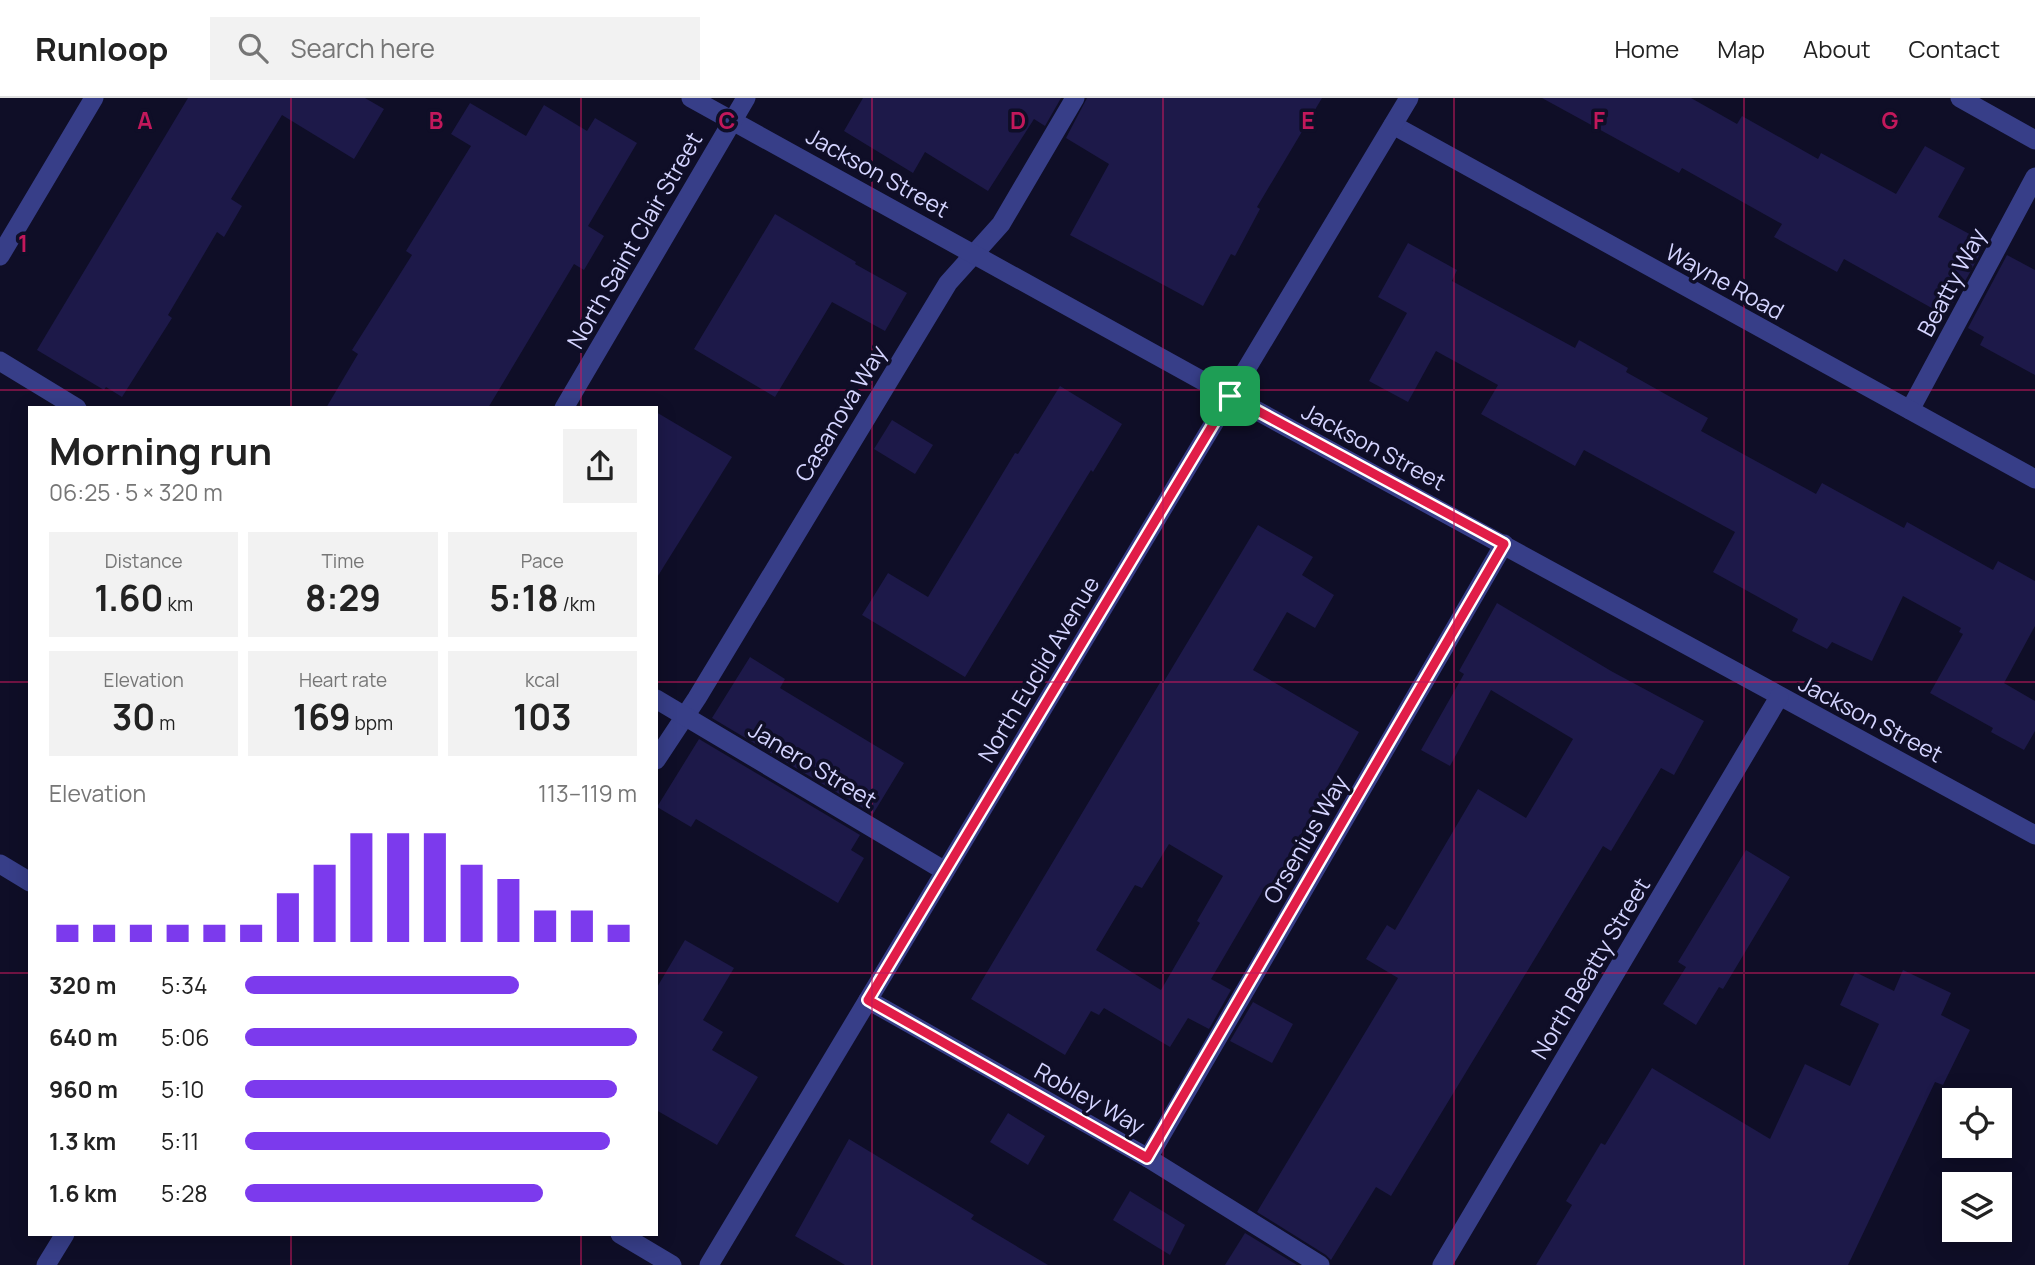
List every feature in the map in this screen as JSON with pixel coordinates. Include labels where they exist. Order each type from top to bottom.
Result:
[{"type":"street","points":[[0,256],[94,98]]},
{"type":"street","name":"Jackson Street","points":[[691,98],[1230,396],[2035,835]]},
{"type":"street","name":"North Saint Clair Street","points":[[565,406],[746,98]]},
{"type":"street","name":"Casanova Way","points":[[658,757],[948,283],[1001,224],[1075,98]]},
{"type":"street","name":"North Euclid Avenue","points":[[709,1265],[1409,98]]},
{"type":"street","points":[[1960,98],[2035,140]]},
{"type":"street","name":"Wayne Road","points":[[1393,125],[2035,479]]},
{"type":"street","name":"Beatty Way","points":[[1910,410],[2035,177]]},
{"type":"street","points":[[0,361],[74,406]]},
{"type":"street","name":"Orsenius Way","points":[[1147,1158],[1504,544]]},
{"type":"street","name":"North Beatty Street","points":[[1442,1265],[1779,696]]},
{"type":"street","name":"Janero Street","points":[[658,700],[945,871]]},
{"type":"street","points":[[0,864],[28,881]]},
{"type":"street","name":"Robley Way","points":[[868,1000],[1147,1158],[1320,1265]]},
{"type":"street","points":[[46,1265],[64,1236]]},
{"type":"street","points":[[623,1236],[673,1265]]},
{"type":"building","points":[[188,98],[365,98],[384,109],[354,159],[282,115],[231,199],[242,206],[224,237],[217,232],[168,315],[172,318],[122,397],[106,387],[104,390],[37,350]]},
{"type":"building","points":[[863,98],[1061,98],[1045,126],[1034,119],[988,191],[925,152],[913,173],[844,131]]},
{"type":"building","points":[[1087,98],[1322,98],[1257,207],[1260,209],[1235,256],[1231,254],[1203,306],[1070,235],[1109,164],[1066,138]]},
{"type":"building","points":[[1542,98],[1691,98],[1737,124],[1742,116],[1818,159],[1821,153],[1896,194],[1925,146],[1965,168],[1938,217],[1986,243],[1946,316],[1844,259],[1837,272],[1774,237],[1782,224],[1682,168],[1679,173]]},
{"type":"building","points":[[470,103],[526,136],[544,105],[587,131],[595,118],[637,143],[588,226],[604,236],[584,270],[574,264],[489,406],[327,406],[358,354],[352,350],[412,255],[406,251],[471,146],[451,134]]},
{"type":"building","points":[[775,214],[907,293],[885,331],[832,302],[775,397],[694,349]]},
{"type":"building","points":[[1408,243],[1457,270],[1452,281],[1575,348],[1579,340],[1628,368],[1626,372],[1708,418],[1701,431],[1816,494],[1822,483],[1904,528],[1907,522],[1993,570],[1998,561],[2035,581],[2035,626],[2004,683],[2035,701],[2035,731],[2024,750],[1991,732],[1993,728],[1930,693],[1963,634],[1959,632],[1961,628],[1903,596],[1872,661],[1832,642],[1827,649],[1792,631],[1798,619],[1713,572],[1735,532],[1584,450],[1575,466],[1481,414],[1498,385],[1436,351],[1408,402],[1369,381],[1407,313],[1378,297]]},
{"type":"building","points":[[2007,255],[2035,270],[2035,375],[1980,345],[1984,337],[1968,328]]},
{"type":"building","points":[[1060,386],[1122,424],[965,677],[862,615],[888,573],[928,597],[1015,453],[1018,454]]},
{"type":"building","points":[[658,413],[732,457],[658,576]]},
{"type":"building","points":[[892,420],[933,445],[915,474],[874,449]]},
{"type":"building","points":[[1258,525],[1313,557],[1302,575],[1334,595],[1315,628],[1287,612],[1253,670],[1359,732],[1292,850],[1295,851],[1268,896],[1262,892],[1211,979],[1231,990],[1209,1029],[1188,1018],[1170,1047],[1104,1008],[1099,1015],[1091,1011],[1065,1055],[971,999],[1161,681],[1163,683]],"holes":[[[1169,844],[1223,876],[1197,921],[1200,923],[1161,990],[1096,950],[1135,885],[1142,888]]]},
{"type":"building","points":[[1497,603],[1611,671],[1704,721],[1674,775],[1661,768],[1611,851],[1603,846],[1391,1196],[1376,1187],[1331,1260],[1257,1212],[1398,978],[1366,959],[1387,925],[1395,930],[1478,789],[1526,818],[1573,739],[1491,690],[1450,766],[1421,750],[1464,674],[1459,671]]},
{"type":"building","points":[[750,657],[785,679],[780,688],[904,763],[873,814],[712,718]]},
{"type":"building","points":[[699,739],[860,835],[851,850],[864,858],[838,903],[696,819],[691,827],[658,805]]},
{"type":"building","points":[[1746,850],[1790,877],[1723,989],[1719,987],[1696,1025],[1663,1004],[1686,967],[1678,962]]},
{"type":"building","points":[[685,940],[734,968],[703,1020],[723,1032],[712,1050],[758,1077],[717,1145],[658,1111],[658,986]]},
{"type":"building","points":[[1903,970],[1951,993],[1941,1015],[1970,1030],[1943,1085],[1935,1082],[1848,1265],[1536,1265],[1572,1205],[1566,1201],[1601,1143],[1605,1145],[1652,1068],[1770,1139],[1805,1064],[1850,1086],[1879,1024],[1840,1005],[1855,972],[1894,991]]},
{"type":"building","points":[[1253,1002],[1293,1024],[1272,1063],[1230,1041]]},
{"type":"building","points":[[1008,1113],[1045,1136],[1028,1165],[990,1142]]},
{"type":"building","points":[[849,1139],[974,1215],[971,1219],[1048,1265],[845,1265],[795,1236]]},
{"type":"building","points":[[1130,1191],[1185,1225],[1170,1255],[1113,1220]]},
{"type":"building","points":[[1245,1233],[1297,1265],[1225,1265]]},
{"type":"route","points":[[1230,396],[1504,544],[1147,1158],[868,1000],[1230,396]]}]
